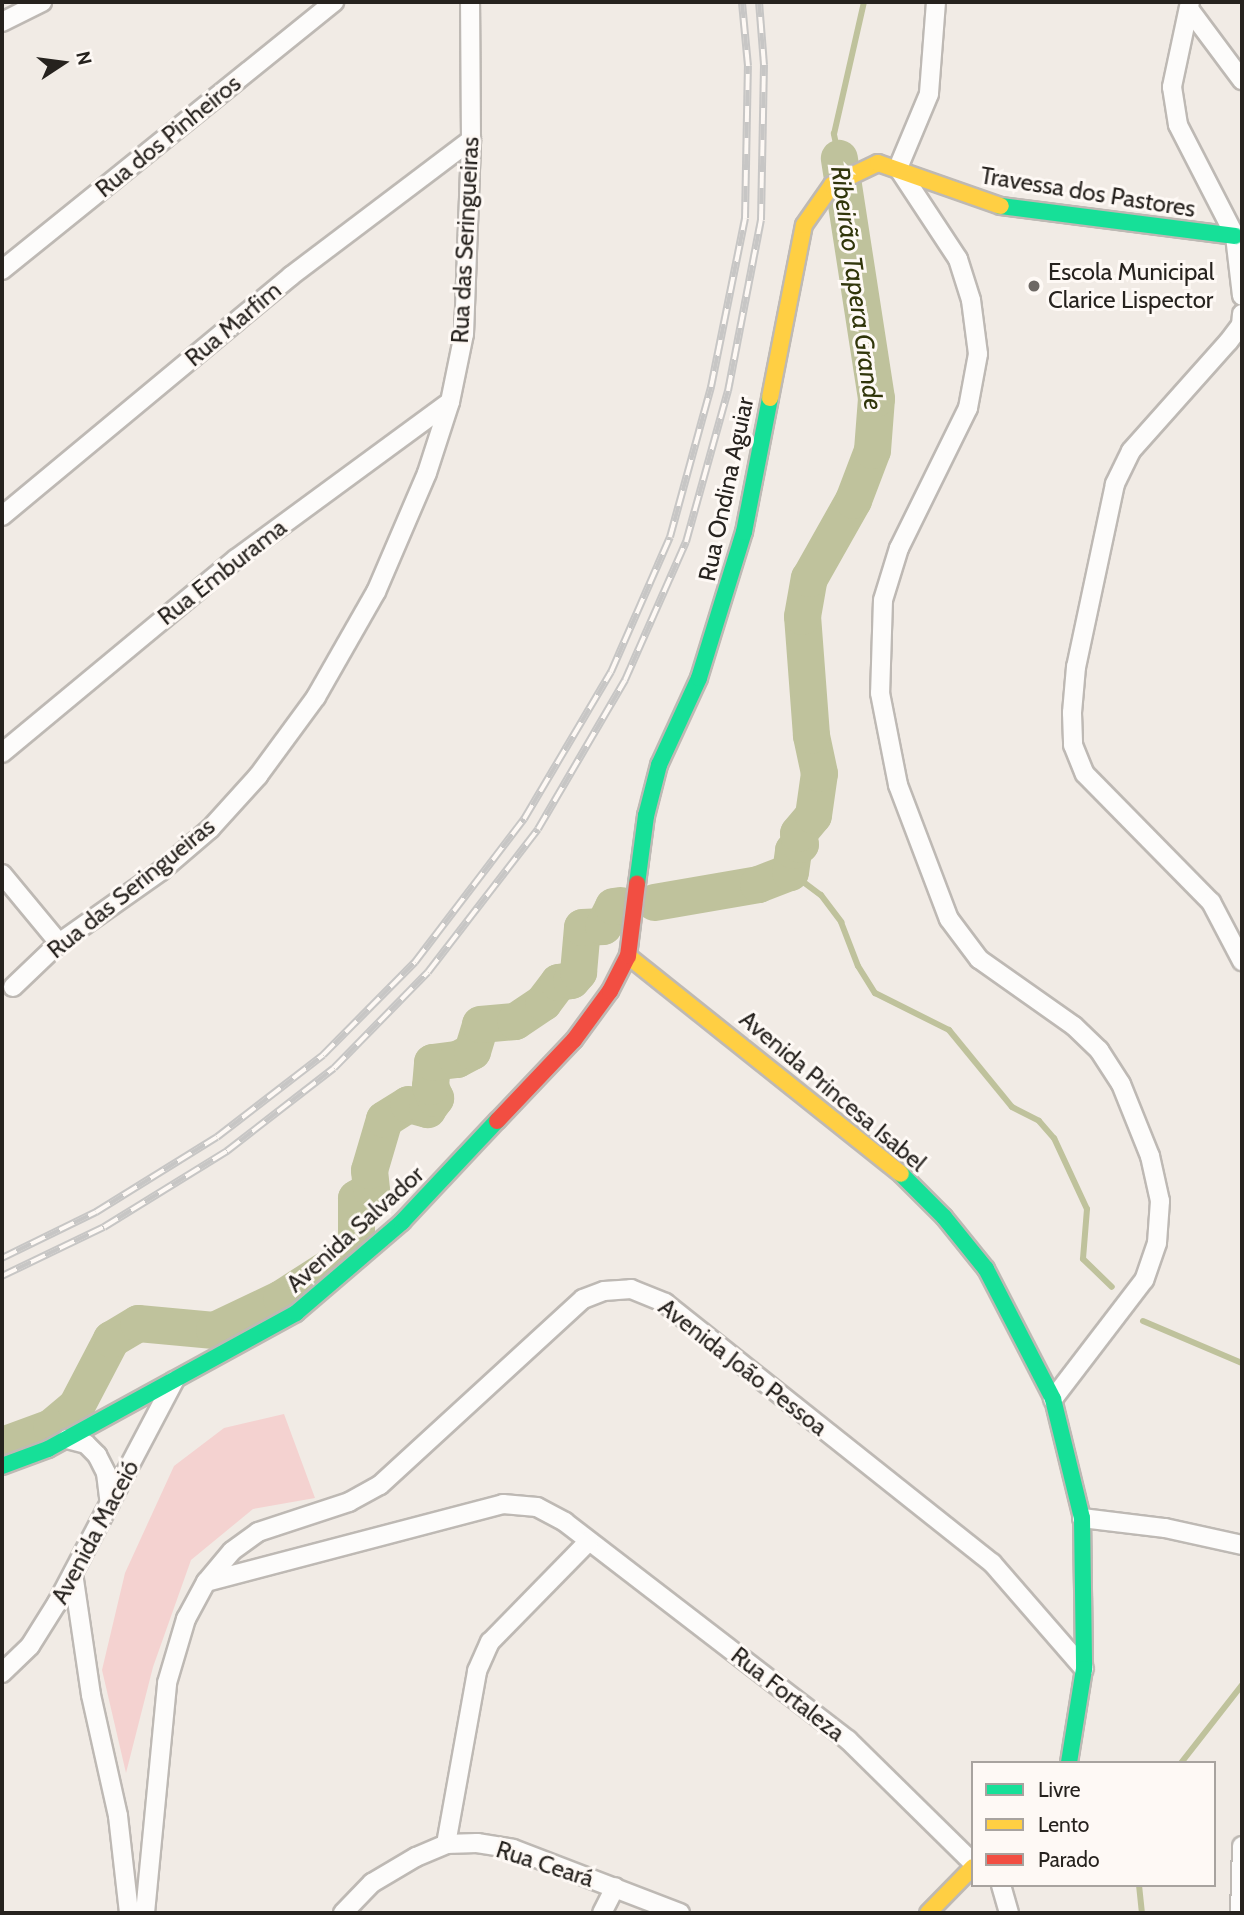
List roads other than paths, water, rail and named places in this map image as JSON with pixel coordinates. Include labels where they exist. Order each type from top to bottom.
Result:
[{"type":"street","points":[[2,22],[16,8],[43,2]]},
{"type":"street","name":"Rua dos Pinheiros","points":[[2,270],[334,2]]},
{"type":"street","name":"Rua das Seringueiras","points":[[13,987],[59,943],[210,829],[258,776],[316,696],[376,592],[427,473],[450,402],[464,334],[471,140],[470,2]]},
{"type":"street","points":[[936,2],[929,94],[898,169],[958,259],[971,300],[978,354],[968,408],[899,548],[883,600],[880,694],[898,785],[949,919],[979,958],[1074,1026],[1099,1050],[1121,1084],[1150,1156],[1160,1201],[1157,1243],[1144,1280],[1053,1399]]},
{"type":"street","points":[[1189,6],[1242,80]]},
{"type":"street","points":[[1189,6],[1172,87],[1178,125],[1234,236],[1242,296]]},
{"type":"street","name":"Rua Marfim","points":[[2,516],[291,276],[471,140]]},
{"type":"street","name":"Rua Ondina Aguiar","points":[[628,956],[646,816],[659,765],[699,678],[744,532],[804,225],[818,199],[832,185],[860,168],[878,163],[898,169]]},
{"type":"street","name":"Travessa dos Pastores","points":[[898,169],[997,205],[1234,236]]},
{"type":"street","points":[[1242,314],[1241,325],[1228,342],[1131,451],[1115,484],[1076,667],[1072,713],[1073,745],[1085,774],[1211,902],[1242,961]]},
{"type":"street","name":"Rua Emburama","points":[[2,753],[236,559],[450,402]]},
{"type":"street","points":[[2,874],[59,943]]},
{"type":"street","name":"Avenida Princesa Isabel","points":[[628,956],[824,1107],[944,1217],[986,1269],[1053,1399],[1082,1518],[1083,1669],[1069,1761]]},
{"type":"street","name":"Avenida Salvador","points":[[2,1466],[67,1439],[296,1313],[402,1223],[574,1040],[628,956]]},
{"type":"street","name":"Avenida João Pessoa","points":[[145,1913],[167,1683],[186,1619],[206,1582],[232,1551],[258,1532],[349,1502],[405,1467],[583,1299],[604,1291],[631,1289],[665,1303],[992,1563],[1083,1669]]},
{"type":"street","name":"Avenida Maceió","points":[[2,1673],[30,1646],[73,1573],[174,1381]]},
{"type":"street","points":[[67,1439],[86,1444],[97,1455],[106,1473],[110,1504]]},
{"type":"street","name":"Rua Fortaleza","points":[[206,1582],[503,1504],[537,1507],[589,1541],[848,1740],[971,1863]]},
{"type":"street","points":[[1082,1518],[1165,1528],[1242,1545]]},
{"type":"street","points":[[446,1844],[467,1710],[481,1661],[491,1642],[589,1541]]},
{"type":"street","points":[[73,1573],[91,1695],[118,1816],[129,1913]]},
{"type":"street","name":"Rua Ceará","points":[[343,1913],[372,1883],[446,1844],[477,1843],[513,1849],[680,1913]]},
{"type":"street","points":[[1240,1913],[1242,1846]]},
{"type":"street","points":[[928,1913],[971,1867]]},
{"type":"street","points":[[602,1913],[615,1887]]},
{"type":"street","points":[[1002,1887],[1009,1913]]},
{"type":"waterway","name":"Ribeirão Tapera Grande","points":[[839,158],[834,134],[864,2]]},
{"type":"waterway","name":"Ribeirão Tapera Grande","points":[[654,902],[758,884],[790,872],[793,850],[800,844],[798,833],[813,815],[819,773],[811,735],[802,616],[809,578],[853,500],[872,450],[876,398],[839,158]]},
{"type":"waterway","points":[[790,872],[821,895],[841,922],[858,966],[875,993],[949,1030],[1012,1107],[1039,1121],[1054,1138],[1087,1209],[1083,1259],[1112,1287]]},
{"type":"waterway","name":"Ribeirão Tapera Grande","points":[[2,1445],[51,1427],[76,1406],[111,1339],[138,1323],[214,1330],[281,1298],[356,1250],[356,1198],[371,1189],[369,1170],[384,1119],[408,1104],[427,1109],[435,1098],[430,1086],[432,1062],[457,1059],[472,1051],[480,1024],[515,1021],[543,1002],[558,982],[571,980],[578,972],[582,927],[603,926],[613,906],[620,905]]},
{"type":"waterway","points":[[1143,1321],[1242,1363]]},
{"type":"waterway","points":[[1183,1761],[1242,1685]]},
{"type":"waterway","points":[[1139,1887],[1142,1913]]},
{"type":"railway","points":[[2,1258],[96,1212],[217,1137],[323,1055],[415,962],[524,819],[611,672],[670,537],[711,387],[745,218],[748,66],[742,2]]},
{"type":"railway","points":[[2,1276],[104,1227],[227,1151],[334,1068],[428,972],[538,829],[625,680],[686,542],[728,391],[761,220],[764,65],[759,2]]},
{"type":"place","name":"Escola Municipal Clarice Lispector","points":[[1034,286]]}]
